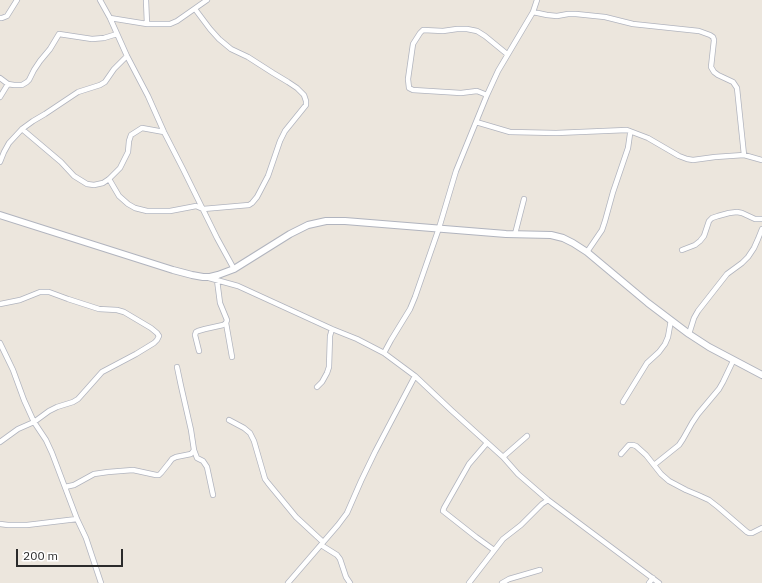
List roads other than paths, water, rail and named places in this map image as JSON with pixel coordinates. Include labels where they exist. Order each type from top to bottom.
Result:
[{"type":"main road","points":[[0,215],[69,238],[174,270],[203,277],[218,275],[234,269],[290,234],[308,225],[326,221],[550,235],[563,238],[587,252],[671,320],[709,348],[762,375]]},
{"type":"street","points":[[0,18],[7,16],[16,0]]},
{"type":"street","points":[[100,0],[148,96],[164,132],[234,269]]},
{"type":"street","points":[[146,0],[147,24]]},
{"type":"street","points":[[110,18],[147,24],[173,23],[207,0]]},
{"type":"street","points":[[384,353],[416,297],[456,171],[487,95],[498,71],[533,12],[537,0]]},
{"type":"street","points":[[109,179],[119,196],[128,204],[135,208],[147,211],[170,211],[191,206],[196,206],[203,209],[249,205],[262,189],[285,131],[306,105],[304,95],[297,88],[248,57],[231,49],[219,39],[195,8]]},
{"type":"street","points":[[533,12],[556,16],[576,14],[605,17],[633,24],[699,31],[713,37],[711,67],[718,75],[733,82],[737,88],[744,155]]},
{"type":"street","points":[[487,95],[477,91],[461,93],[413,90],[409,88],[408,79],[413,44],[420,32],[423,30],[443,31],[467,29],[476,31],[485,36],[508,54]]},
{"type":"street","points":[[0,78],[8,84],[14,85],[22,84],[29,80],[34,70],[59,34],[92,39],[104,38],[117,34]]},
{"type":"street","points":[[0,162],[2,150],[22,129],[78,92],[105,82],[114,69],[127,56]]},
{"type":"street","points":[[0,97],[8,84]]},
{"type":"street","points":[[476,122],[510,132],[584,132],[624,130],[648,138],[679,156],[688,159],[693,160],[744,155],[762,160]]},
{"type":"street","points":[[22,129],[61,162],[74,176],[81,181],[94,185],[109,179],[120,168],[128,152],[131,135],[142,128],[164,132]]},
{"type":"street","points":[[587,252],[602,230],[628,148],[630,132]]},
{"type":"street","points":[[515,234],[524,199]]},
{"type":"street","points":[[682,250],[700,241],[704,236],[709,221],[712,218],[737,212],[755,219],[762,219]]},
{"type":"street","points":[[689,334],[698,311],[728,274],[748,257],[754,248],[762,229]]},
{"type":"street","points":[[203,277],[238,286],[357,339],[384,353],[415,376],[503,457],[518,474],[548,500],[659,583]]},
{"type":"street","points":[[217,280],[220,303],[227,320],[226,323],[232,357]]},
{"type":"street","points":[[0,304],[20,300],[40,292],[49,292],[99,308],[124,312],[159,334],[158,340],[154,343],[102,372],[78,399],[48,411],[34,422],[18,429],[0,442]]},
{"type":"street","points":[[623,402],[647,364],[659,352],[664,344],[668,337],[671,320]]},
{"type":"street","points":[[199,351],[195,335],[196,332],[226,323]]},
{"type":"street","points":[[317,387],[322,382],[329,367],[330,336],[332,329]]},
{"type":"street","points":[[0,343],[34,422],[46,440],[86,538],[102,583]]},
{"type":"street","points":[[654,465],[683,439],[698,414],[719,389],[733,361]]},
{"type":"street","points":[[177,367],[192,430],[194,450],[197,458],[203,461],[207,467],[213,495]]},
{"type":"street","points":[[288,583],[347,513],[361,480],[415,376]]},
{"type":"street","points":[[229,420],[250,433],[254,441],[265,479],[296,517],[322,543],[337,555],[340,559],[346,578],[350,583]]},
{"type":"street","points":[[503,457],[527,436]]},
{"type":"street","points":[[487,442],[469,464],[443,511],[494,550]]},
{"type":"street","points":[[621,454],[629,445],[639,448],[646,454],[661,474],[669,481],[709,500],[747,532],[752,533],[762,528]]},
{"type":"street","points":[[65,487],[74,485],[94,474],[108,472],[133,470],[159,475],[172,459],[191,454],[194,450]]},
{"type":"street","points":[[469,583],[503,539],[521,525],[548,500]]},
{"type":"street","points":[[0,524],[28,525],[77,519]]},
{"type":"street","points":[[502,583],[509,579],[540,570]]},
{"type":"street","points":[[649,583],[653,578]]}]
